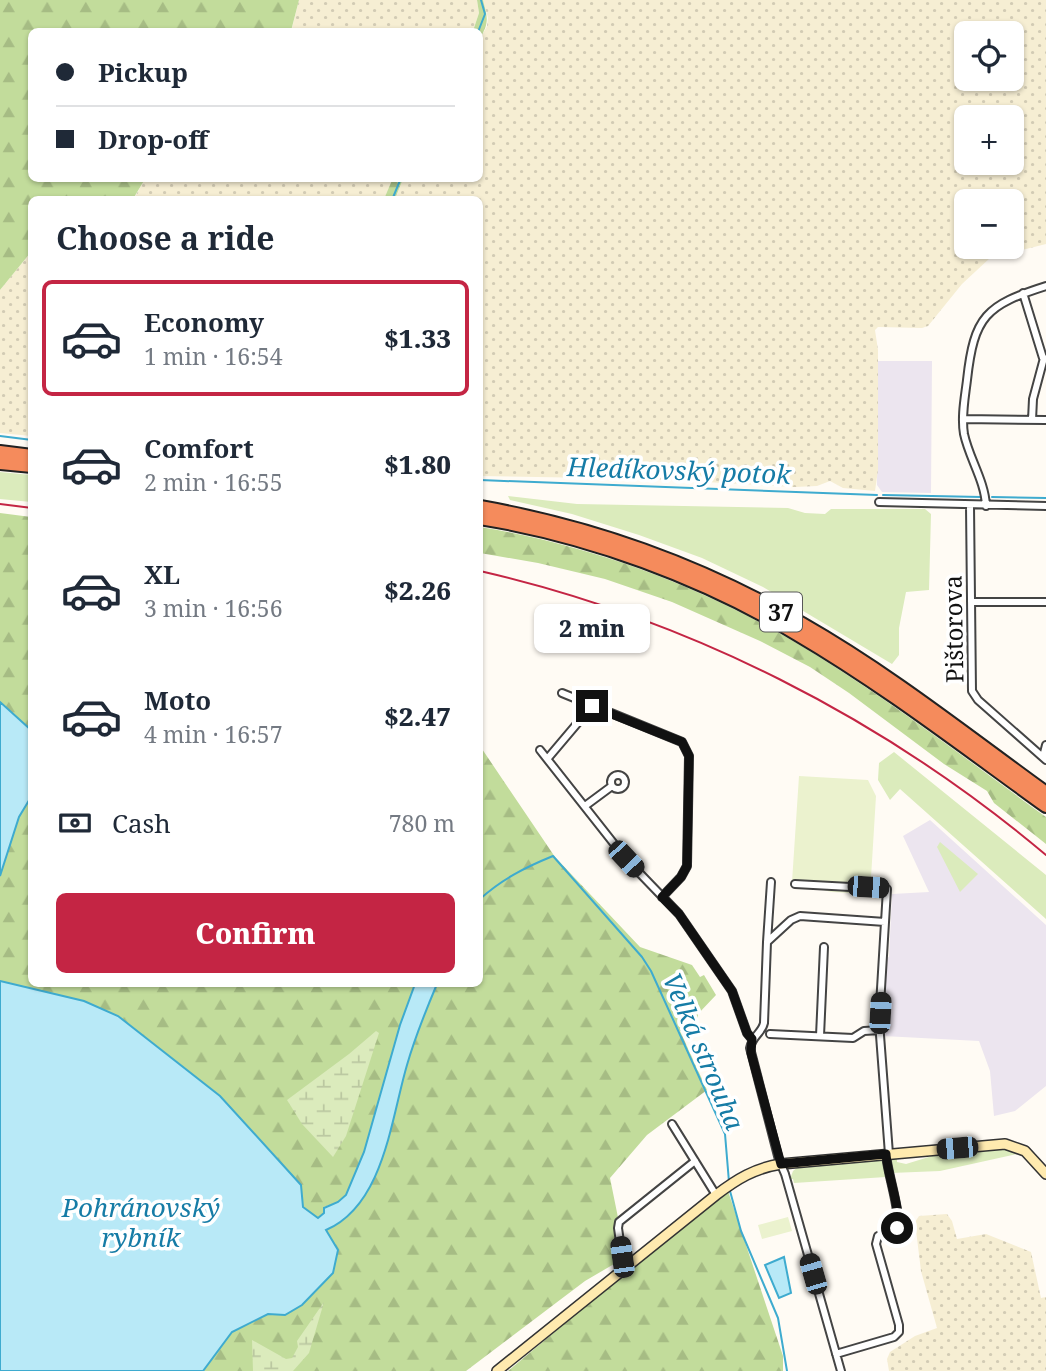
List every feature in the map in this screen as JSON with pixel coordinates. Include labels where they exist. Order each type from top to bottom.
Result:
[{"type":"highway","points":[[0,452],[28,456]]},
{"type":"highway","points":[[0,463],[28,466]]},
{"type":"highway","name":"37","points":[[483,508],[563,525],[613,540],[694,569],[774,608],[870,666],[1046,793]]},
{"type":"highway","name":"37","points":[[483,520],[539,530],[636,559],[700,584],[754,610],[857,671],[1046,806]]},
{"type":"street","points":[[986,506],[984,490],[966,441],[963,419],[970,357],[977,330],[985,317],[997,306],[1023,293],[1046,286]]},
{"type":"street","points":[[1023,293],[1045,358],[1033,398],[1032,420]]},
{"type":"street","points":[[963,419],[1046,420]]},
{"type":"street","points":[[879,502],[1046,506]]},
{"type":"street","name":"Pištorova","points":[[970,506],[971,685],[975,696],[1044,759]]},
{"type":"street","points":[[971,602],[1046,602]]},
{"type":"street","points":[[562,693],[682,742],[689,756],[687,866],[681,877],[662,897]]},
{"type":"street","points":[[548,758],[592,706]]},
{"type":"street","points":[[1044,759],[1046,745]]},
{"type":"street","points":[[540,750],[626,859],[679,914],[732,991],[747,1033],[752,1039]]},
{"type":"street","points":[[585,806],[612,786]]},
{"type":"street","points":[[771,882],[764,1023],[763,1028],[752,1039],[751,1053],[841,1371]]},
{"type":"street","points":[[795,884],[887,889],[880,1030],[887,1171],[900,1220],[897,1228],[878,1236],[876,1244],[899,1332],[894,1336],[836,1354]]},
{"type":"street","points":[[767,943],[796,916],[885,922]]},
{"type":"street","points":[[820,1036],[824,947]]},
{"type":"street","points":[[770,1034],[853,1038],[864,1031],[880,1030]]},
{"type":"street","points":[[672,1124],[716,1195]]},
{"type":"street","points":[[497,1371],[730,1184],[757,1169],[781,1164],[1005,1144],[1025,1151],[1046,1174]]},
{"type":"street","points":[[624,1270],[619,1222],[695,1161]]},
{"type":"shaded area","points":[[299,0],[477,0],[479,13],[474,28],[292,28]]},
{"type":"shaded area","points":[[483,0],[1046,0],[1046,244],[1024,250],[1024,189],[954,189],[954,259],[989,259],[962,284],[928,326],[878,327],[875,330],[878,350],[878,470],[875,491],[843,488],[830,481],[817,486],[795,487],[653,479],[483,476],[483,196],[397,196],[402,182],[483,182],[483,33],[488,18]]},
{"type":"shaded area","points":[[143,182],[392,182],[385,196],[135,196]]},
{"type":"shaded area","points":[[28,256],[28,436],[0,433],[0,290]]},
{"type":"shaded area","points":[[878,361],[932,361],[931,493],[882,492],[877,485]]},
{"type":"shaded area","points":[[930,820],[1046,925],[1046,1086],[1015,1111],[994,1116],[990,1071],[979,1041],[883,1036],[883,1027],[889,1018],[889,1009],[884,1004],[892,894],[929,892],[903,836]]},
{"type":"shaded area","points":[[947,1214],[957,1239],[986,1234],[1031,1252],[1041,1298],[1046,1297],[1046,1371],[889,1371],[887,1359],[890,1352],[915,1336],[937,1328],[921,1271],[915,1222],[919,1216]]},
{"type":"green space","points":[[0,0],[299,0],[292,28],[28,28],[28,182],[143,182],[135,196],[28,196],[28,256],[0,290]]},
{"type":"green space","points":[[477,0],[483,0],[487,16],[483,32],[483,28],[474,28],[479,13]]},
{"type":"green space","points":[[391,182],[402,182],[396,196],[385,196]]},
{"type":"green space","points":[[0,472],[28,475],[28,502],[0,499]]},
{"type":"green space","points":[[508,496],[577,504],[788,508],[805,513],[825,514],[831,509],[925,509],[931,514],[929,590],[906,592],[899,628],[899,655],[892,664],[763,587],[702,558],[572,514],[510,500]]},
{"type":"green space","points":[[0,513],[28,517],[28,727],[0,702]]},
{"type":"green space","points":[[483,528],[562,545],[642,570],[719,602],[793,641],[890,704],[1046,817],[1046,844],[994,803],[987,791],[944,764],[810,667],[760,641],[672,602],[605,579],[483,554]]},
{"type":"green space","points":[[483,750],[555,857],[640,947],[692,965],[700,977],[704,975],[716,995],[698,1014],[697,1032],[680,1031],[707,1090],[647,1135],[610,1178],[626,1257],[585,1281],[466,1371],[203,1371],[232,1332],[268,1314],[302,1305],[333,1273],[338,1250],[325,1230],[336,1225],[379,1167],[409,1055],[436,987],[483,987]]},
{"type":"green space","points":[[894,752],[1046,875],[1046,919],[900,789],[890,800],[878,780],[879,763]]},
{"type":"green space","points":[[799,776],[868,780],[876,796],[870,894],[831,892],[792,882]]},
{"type":"green space","points":[[28,802],[28,987],[414,987],[400,1025],[364,1152],[346,1195],[338,1202],[324,1207],[324,1213],[318,1218],[303,1207],[278,1159],[220,1096],[118,1016],[84,1001],[0,981],[0,876],[19,817]]},
{"type":"green space","points":[[940,842],[978,874],[960,892],[937,847]]},
{"type":"green space","points":[[376,1031],[379,1033],[346,1136],[333,1157],[302,1124],[287,1100]]},
{"type":"green space","points":[[997,1148],[1015,1151],[1017,1154],[940,1171],[891,1173],[890,1161],[894,1158],[897,1162],[906,1164],[942,1153]]},
{"type":"green space","points":[[880,1159],[884,1161],[886,1177],[794,1183],[793,1179],[790,1179],[799,1166]]},
{"type":"green space","points":[[728,1191],[783,1356],[783,1371],[508,1371],[655,1248]]},
{"type":"green space","points":[[788,1217],[792,1231],[762,1239],[758,1225]]},
{"type":"green space","points":[[324,1302],[309,1353],[293,1371],[253,1371],[252,1340],[286,1359],[292,1358],[298,1347],[297,1341]]},
{"type":"water","points":[[0,702],[28,727],[28,802],[19,817],[0,876]]},
{"type":"water","name":"Pohránovský rybník","points":[[0,981],[84,1001],[118,1016],[220,1096],[301,1185],[303,1207],[318,1218],[324,1213],[324,1208],[346,1195],[364,1152],[400,1025],[414,987],[436,987],[410,1055],[390,1134],[373,1181],[361,1201],[345,1218],[326,1230],[338,1250],[333,1273],[302,1305],[285,1315],[268,1314],[232,1332],[203,1371],[0,1371]]},
{"type":"water","points":[[784,1257],[791,1293],[779,1298],[765,1265]]},
{"type":"waterway","name":"Hledíkovský potok","points":[[480,28],[485,14],[481,0]]},
{"type":"waterway","name":"Hledíkovský potok","points":[[394,196],[399,182]]},
{"type":"waterway","points":[[0,436],[28,440]]},
{"type":"waterway","name":"Hledíkovský potok","points":[[483,480],[877,495]]},
{"type":"waterway","name":"Hledíkovský potok","points":[[883,495],[981,497]]},
{"type":"waterway","name":"Hledíkovský potok","points":[[992,497],[1046,498]]},
{"type":"waterway","name":"Velká strouha","points":[[483,897],[515,874],[553,856],[642,957],[651,971],[725,1134],[729,1182]]},
{"type":"waterway","name":"Velká strouha","points":[[730,1191],[741,1231],[778,1318],[787,1371]]},
{"type":"railway","points":[[0,504],[28,508]]},
{"type":"railway","points":[[483,572],[557,591],[633,616],[780,679],[850,717],[918,759],[983,805],[1046,855]]},
{"type":"route","points":[[592,706],[682,742],[689,756],[687,866],[681,877],[662,897],[682,918],[737,1001],[747,1033],[752,1039],[751,1053],[781,1164],[886,1154],[887,1171],[900,1215],[897,1228]]}]
